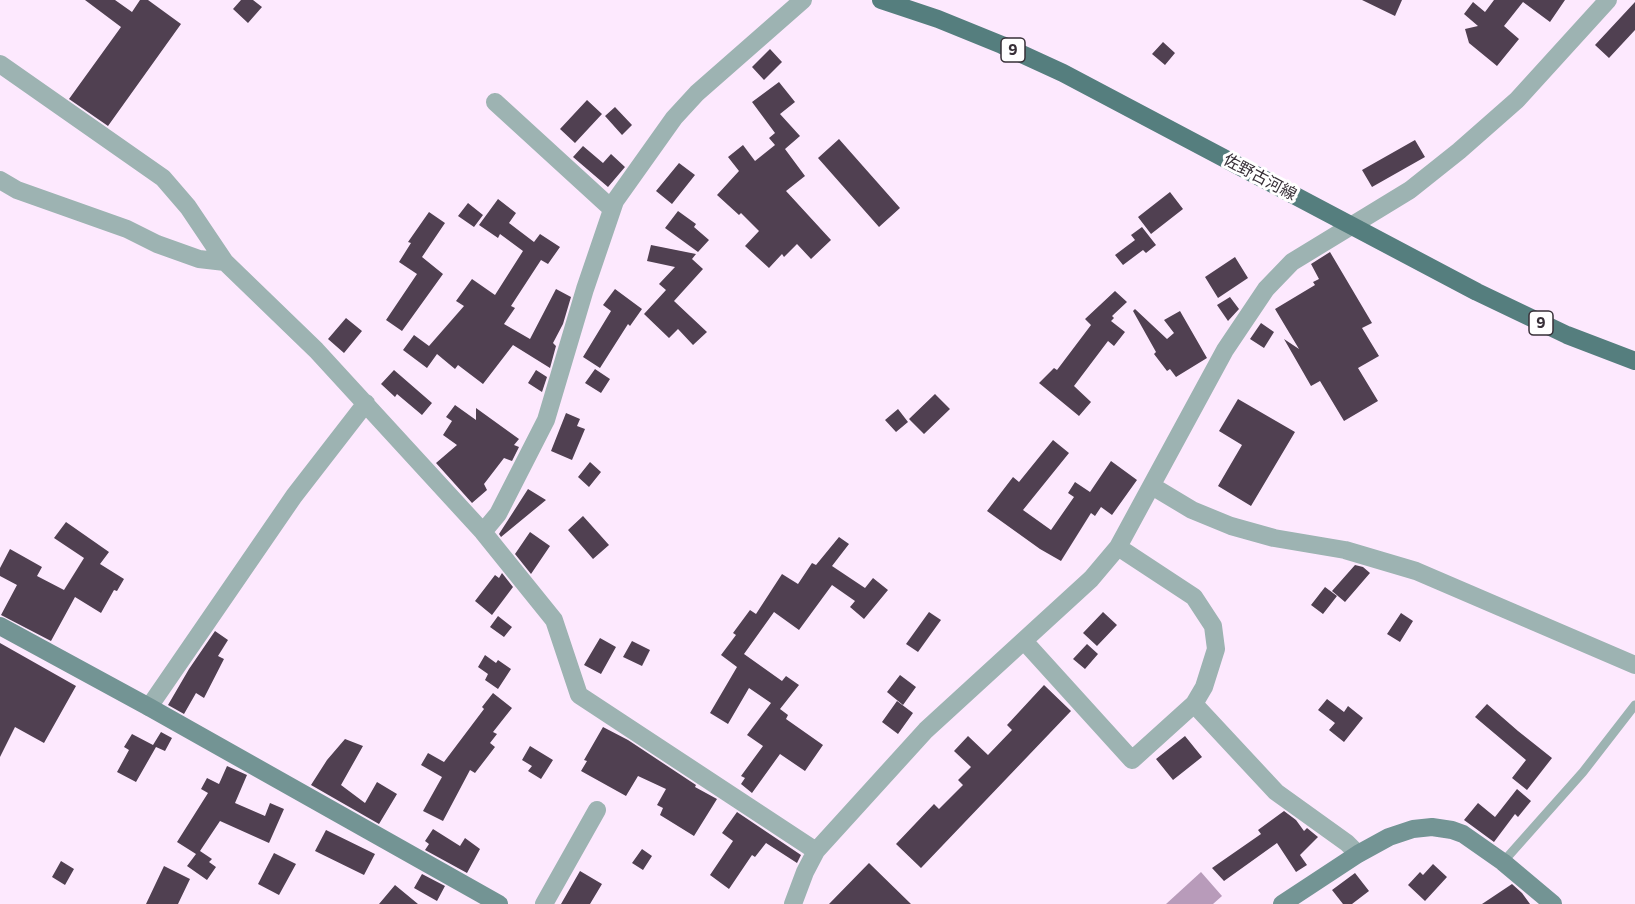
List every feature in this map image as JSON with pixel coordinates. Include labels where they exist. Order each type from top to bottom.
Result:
[{"type":"main road","name":"佐野古河線","points":[[881,0],[938,19],[1002,45],[1063,74],[1477,292],[1567,335],[1635,361]]},
{"type":"street","points":[[483,532],[498,514],[546,420],[585,289],[615,201],[674,118],[697,93],[803,0]]},
{"type":"street","points":[[793,904],[816,851],[926,730],[1091,579],[1118,548],[1225,350],[1266,289],[1292,262],[1410,190],[1467,144],[1517,100],[1608,0]]},
{"type":"street","points":[[0,64],[163,178],[188,207],[225,262],[316,350],[366,403],[483,532],[554,620],[579,695],[816,851]]},
{"type":"street","points":[[495,102],[612,210]]},
{"type":"street","points":[[0,180],[17,189],[127,229],[157,244],[199,259],[225,262]]},
{"type":"street","points":[[149,707],[294,496],[366,403]]},
{"type":"street","points":[[1152,486],[1192,510],[1231,526],[1274,538],[1345,550],[1416,571],[1635,665]]},
{"type":"street","points":[[1024,641],[1132,760],[1194,704],[1204,687],[1216,649],[1213,626],[1194,597],[1118,548]]},
{"type":"street","points":[[0,626],[499,904]]},
{"type":"street","points":[[1194,704],[1276,792],[1347,843],[1358,854]]},
{"type":"street","points":[[544,904],[597,810]]},
{"type":"street","points":[[1282,904],[1358,854],[1395,835],[1413,829],[1432,827],[1462,834],[1503,862],[1554,904]]},
{"type":"lane","points":[[1503,862],[1583,772],[1635,705]]},
{"type":"shaded area","points":[[1201,872],[1222,896],[1213,904],[1166,904]]},
{"type":"building","points":[[85,0],[115,0],[132,12],[140,0],[148,0],[181,24],[108,126],[69,99],[121,27]]},
{"type":"building","points":[[241,0],[253,0],[262,7],[248,23],[233,9]]},
{"type":"building","points":[[1362,0],[1402,0],[1395,16]]},
{"type":"building","points":[[1494,0],[1565,0],[1550,22],[1523,2],[1504,26],[1519,39],[1497,66],[1469,43],[1465,29],[1478,26],[1464,14],[1473,2],[1485,12]]},
{"type":"building","points":[[1635,2],[1635,30],[1609,58],[1595,45]]},
{"type":"building","points":[[1163,42],[1175,53],[1165,65],[1152,54]]},
{"type":"building","points":[[770,49],[782,62],[764,80],[752,67]]},
{"type":"building","points":[[779,82],[795,102],[780,114],[800,136],[785,149],[805,176],[786,191],[831,240],[811,259],[797,244],[784,257],[782,254],[769,268],[745,246],[759,231],[741,213],[739,215],[717,195],[739,171],[728,157],[743,145],[755,161],[775,145],[769,138],[775,133],[752,102]]},
{"type":"building","points":[[587,100],[602,114],[575,143],[560,129]]},
{"type":"building","points":[[615,107],[632,125],[622,135],[605,116]]},
{"type":"building","points":[[839,139],[900,208],[879,227],[818,158]]},
{"type":"building","points":[[1415,140],[1425,157],[1372,187],[1362,170]]},
{"type":"building","points":[[583,146],[603,163],[611,154],[625,167],[608,187],[573,157]]},
{"type":"building","points":[[679,163],[695,175],[672,204],[656,191]]},
{"type":"building","points":[[1170,192],[1183,209],[1151,234],[1138,217]]},
{"type":"building","points":[[498,199],[516,213],[509,223],[534,242],[540,234],[560,247],[548,264],[541,260],[511,306],[515,308],[504,324],[530,339],[556,289],[571,297],[563,324],[553,343],[556,346],[550,368],[513,345],[483,384],[458,365],[455,369],[437,354],[427,368],[403,350],[414,335],[429,346],[464,306],[456,301],[472,279],[495,295],[523,251],[500,234],[498,238],[479,225]]},
{"type":"building","points":[[468,203],[483,215],[474,227],[458,216]]},
{"type":"building","points":[[678,211],[696,224],[694,227],[709,240],[698,252],[665,228]]},
{"type":"building","points":[[429,212],[445,223],[422,257],[443,274],[402,331],[386,320],[417,274],[399,262],[411,243],[408,242]]},
{"type":"building","points":[[1142,227],[1156,245],[1146,253],[1143,250],[1123,265],[1115,255],[1135,240],[1131,235]]},
{"type":"building","points":[[651,245],[696,254],[692,259],[703,269],[674,301],[707,332],[693,345],[678,329],[669,338],[644,314],[666,290],[659,284],[675,267],[647,261]]},
{"type":"building","points":[[1330,252],[1372,323],[1362,328],[1379,356],[1358,368],[1378,401],[1344,421],[1320,381],[1311,386],[1284,339],[1299,349],[1275,309],[1315,285],[1313,282],[1319,279],[1311,264]]},
{"type":"building","points":[[1235,257],[1248,278],[1218,298],[1205,277]]},
{"type":"building","points":[[615,289],[642,309],[630,326],[628,324],[600,368],[583,357],[611,311],[603,305]]},
{"type":"building","points":[[1115,291],[1127,302],[1112,316],[1114,318],[1111,321],[1125,332],[1114,346],[1108,341],[1074,386],[1091,402],[1079,416],[1039,383],[1054,368],[1057,370],[1091,325],[1085,319]]},
{"type":"building","points":[[1230,297],[1239,309],[1228,321],[1217,305]]},
{"type":"building","points":[[1135,309],[1167,339],[1174,333],[1164,320],[1180,311],[1207,358],[1176,377],[1170,369],[1167,371],[1154,354],[1156,352],[1133,311]]},
{"type":"building","points":[[346,318],[362,331],[344,353],[328,339]]},
{"type":"building","points":[[1261,323],[1274,332],[1264,348],[1250,339]]},
{"type":"building","points":[[595,369],[610,379],[601,393],[585,383]]},
{"type":"building","points":[[394,370],[432,403],[422,415],[397,394],[395,397],[381,384]]},
{"type":"building","points":[[536,370],[547,377],[542,392],[528,383]]},
{"type":"building","points":[[935,394],[950,409],[924,434],[909,419]]},
{"type":"building","points":[[1238,399],[1295,432],[1251,506],[1218,486],[1242,445],[1219,431]]},
{"type":"building","points":[[455,405],[476,420],[476,408],[519,439],[514,445],[519,447],[512,461],[504,458],[484,484],[487,490],[472,503],[436,463],[457,445],[443,435],[452,421],[446,417]]},
{"type":"building","points":[[898,409],[908,422],[896,432],[885,420]]},
{"type":"building","points":[[566,413],[580,419],[577,426],[585,429],[572,460],[551,451]]},
{"type":"building","points":[[1053,440],[1069,453],[1023,510],[1051,530],[1074,497],[1068,493],[1075,482],[1090,492],[1111,461],[1137,480],[1112,515],[1101,507],[1095,516],[1091,513],[1061,561],[1040,549],[987,511],[1013,477],[1019,482]]},
{"type":"building","points":[[590,462],[601,472],[589,487],[578,477]]},
{"type":"building","points":[[528,489],[546,500],[501,537],[499,534]]},
{"type":"building","points":[[583,516],[609,545],[593,559],[568,530]]},
{"type":"building","points":[[66,522],[109,552],[100,564],[124,579],[117,591],[114,590],[101,613],[75,597],[51,641],[1,615],[17,585],[0,576],[0,568],[10,549],[42,567],[37,576],[64,590],[84,558],[54,538]]},
{"type":"building","points":[[530,532],[550,546],[531,574],[515,554]]},
{"type":"building","points":[[839,537],[849,544],[832,566],[865,588],[873,578],[888,590],[864,619],[850,607],[855,601],[832,585],[799,630],[774,612],[744,654],[782,681],[786,676],[799,685],[780,709],[788,715],[786,719],[823,745],[805,771],[780,754],[752,793],[741,784],[745,778],[741,776],[763,746],[747,735],[771,703],[749,688],[728,724],[710,713],[737,667],[721,655],[736,635],[733,633],[750,610],[756,614],[782,574],[798,584],[812,563],[816,565]]},
{"type":"building","points":[[1355,565],[1363,567],[1370,573],[1345,602],[1332,591]]},
{"type":"building","points":[[502,573],[513,587],[492,615],[475,601],[495,575],[499,578]]},
{"type":"building","points":[[1325,587],[1337,596],[1323,614],[1311,605]]},
{"type":"building","points":[[929,612],[941,620],[918,652],[906,644]]},
{"type":"building","points":[[1103,612],[1117,625],[1097,646],[1083,633]]},
{"type":"building","points":[[1401,613],[1413,621],[1400,642],[1387,634]]},
{"type":"building","points":[[498,616],[512,627],[504,637],[490,627]]},
{"type":"building","points":[[215,631],[228,640],[218,656],[224,659],[204,698],[196,693],[184,714],[168,705]]},
{"type":"building","points":[[600,638],[616,647],[601,674],[584,665]]},
{"type":"building","points":[[632,641],[650,650],[642,666],[623,657]]},
{"type":"building","points":[[0,643],[76,686],[44,743],[15,727],[0,757]]},
{"type":"building","points":[[1087,644],[1098,654],[1085,669],[1073,659]]},
{"type":"building","points":[[485,655],[496,663],[498,660],[511,669],[498,689],[485,680],[488,674],[478,667]]},
{"type":"building","points":[[900,675],[916,687],[903,705],[887,692]]},
{"type":"building","points":[[1044,685],[1071,711],[921,868],[896,844],[934,804],[939,809],[963,785],[958,780],[971,767],[954,751],[968,736],[988,755],[1012,730],[1007,725]]},
{"type":"building","points":[[493,693],[512,708],[493,732],[497,734],[490,743],[495,747],[475,773],[470,770],[443,821],[423,811],[442,777],[421,765],[428,753],[444,762],[484,709],[482,707]]},
{"type":"building","points":[[1327,699],[1344,712],[1348,706],[1363,718],[1344,742],[1329,730],[1335,723],[1318,710]]},
{"type":"building","points":[[897,701],[913,713],[898,734],[882,722]]},
{"type":"building","points":[[1487,704],[1552,758],[1527,790],[1512,778],[1526,760],[1475,717]]},
{"type":"building","points":[[603,727],[628,740],[696,785],[695,787],[717,799],[694,836],[660,815],[663,808],[657,805],[666,789],[638,776],[626,796],[581,771],[587,761],[584,760]]},
{"type":"building","points":[[161,732],[172,738],[165,751],[156,747],[136,782],[117,772],[129,750],[124,747],[132,734],[153,745]]},
{"type":"building","points":[[1185,736],[1202,757],[1173,780],[1156,759]]},
{"type":"building","points":[[345,739],[363,746],[341,785],[365,803],[377,782],[397,794],[379,824],[311,785],[327,760]]},
{"type":"building","points":[[530,746],[553,760],[541,779],[528,771],[532,766],[522,760]]},
{"type":"building","points":[[227,766],[247,775],[235,803],[265,816],[270,803],[284,809],[269,843],[220,821],[200,851],[212,859],[209,862],[216,867],[207,880],[187,866],[196,854],[177,842],[208,793],[201,789],[207,778],[219,784]]},
{"type":"building","points":[[1517,789],[1531,801],[1518,817],[1515,814],[1494,842],[1464,820],[1478,803],[1495,817]]},
{"type":"building","points":[[1284,811],[1296,820],[1304,831],[1307,828],[1318,837],[1300,855],[1307,865],[1296,872],[1277,843],[1224,881],[1212,868],[1261,834],[1258,830]]},
{"type":"building","points":[[737,812],[801,855],[797,863],[766,843],[755,857],[752,855],[729,889],[710,875],[733,841],[722,833]]},
{"type":"building","points":[[433,829],[460,846],[465,838],[480,849],[467,873],[425,850],[429,844],[425,841]]},
{"type":"building","points":[[326,830],[375,854],[364,875],[315,851]]},
{"type":"building","points":[[642,849],[652,856],[643,870],[632,863]]},
{"type":"building","points":[[274,853],[296,864],[279,895],[258,884]]},
{"type":"building","points":[[61,861],[74,869],[65,885],[52,877]]},
{"type":"building","points":[[869,863],[911,904],[829,904]]},
{"type":"building","points":[[1433,864],[1447,877],[1425,901],[1408,885],[1420,872],[1423,875]]},
{"type":"building","points":[[164,866],[190,879],[178,904],[146,904]]},
{"type":"building","points":[[580,871],[602,884],[590,904],[561,904]]},
{"type":"building","points":[[1355,873],[1369,891],[1352,904],[1343,904],[1332,890]]},
{"type":"building","points":[[422,874],[445,886],[437,901],[414,888]]},
{"type":"building","points":[[1512,884],[1530,904],[1482,904]]},
{"type":"building","points":[[395,885],[418,904],[379,904]]}]
